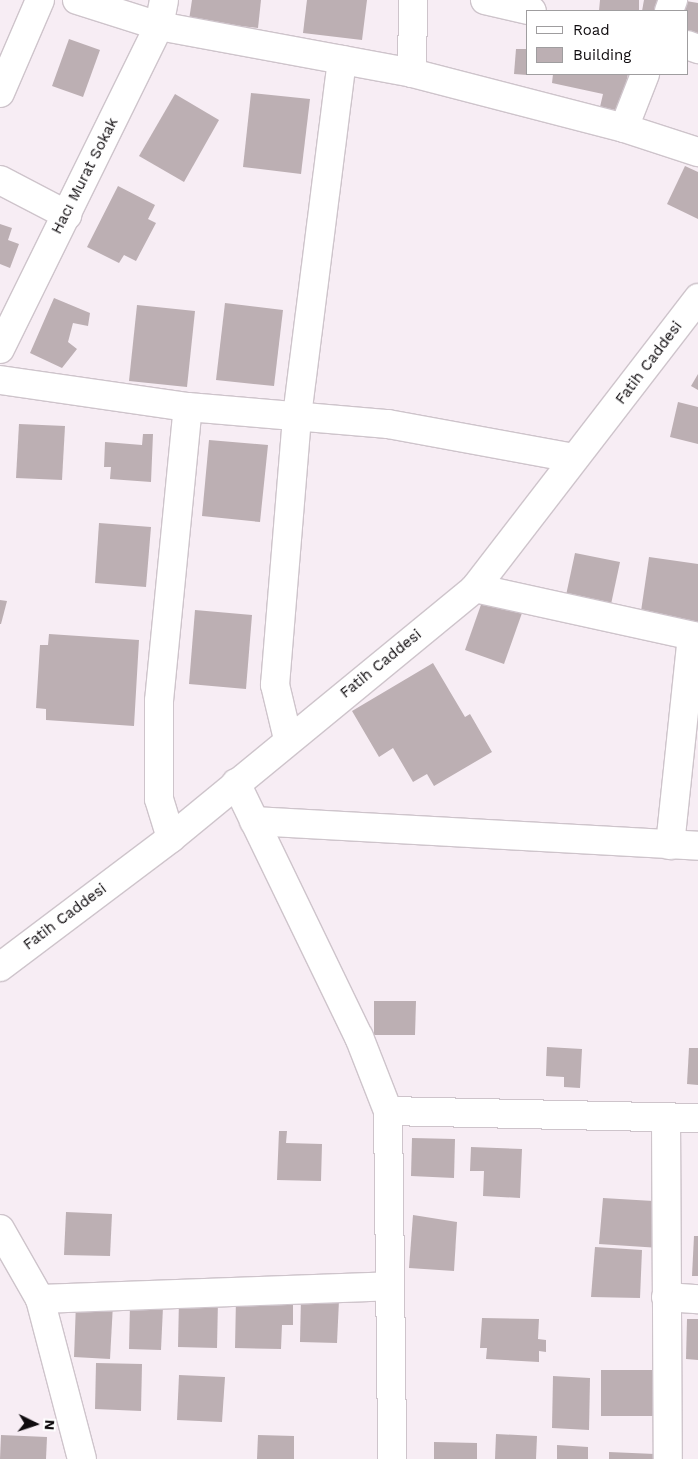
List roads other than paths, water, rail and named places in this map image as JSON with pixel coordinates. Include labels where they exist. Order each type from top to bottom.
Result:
[{"type":"street","points":[[0,93],[40,0]]},
{"type":"street","points":[[77,0],[159,26],[412,73],[624,128],[698,152]]},
{"type":"street","name":"Hacı Murat Sokak","points":[[0,350],[159,26],[164,0]]},
{"type":"street","points":[[412,73],[413,0]]},
{"type":"street","points":[[485,0],[528,10]]},
{"type":"street","points":[[288,739],[275,685],[297,416],[342,60]]},
{"type":"street","points":[[624,128],[645,75]]},
{"type":"street","points":[[0,180],[67,215]]},
{"type":"street","name":"Fatih Caddesi","points":[[0,967],[172,838],[288,739],[475,588],[574,458],[614,410],[698,298]]},
{"type":"street","points":[[0,380],[188,407],[388,424],[574,458]]},
{"type":"street","points":[[172,838],[159,799],[159,701],[188,407]]},
{"type":"street","points":[[475,588],[695,636],[670,844]]},
{"type":"street","points":[[236,783],[359,1037],[388,1111],[392,1459]]},
{"type":"street","points":[[254,821],[698,846]]},
{"type":"street","points":[[388,1111],[698,1118]]},
{"type":"street","points":[[666,1118],[668,1459]]},
{"type":"street","points":[[0,1229],[40,1299],[82,1459]]},
{"type":"street","points":[[40,1299],[390,1286]]},
{"type":"street","points":[[666,1297],[698,1298]]}]
